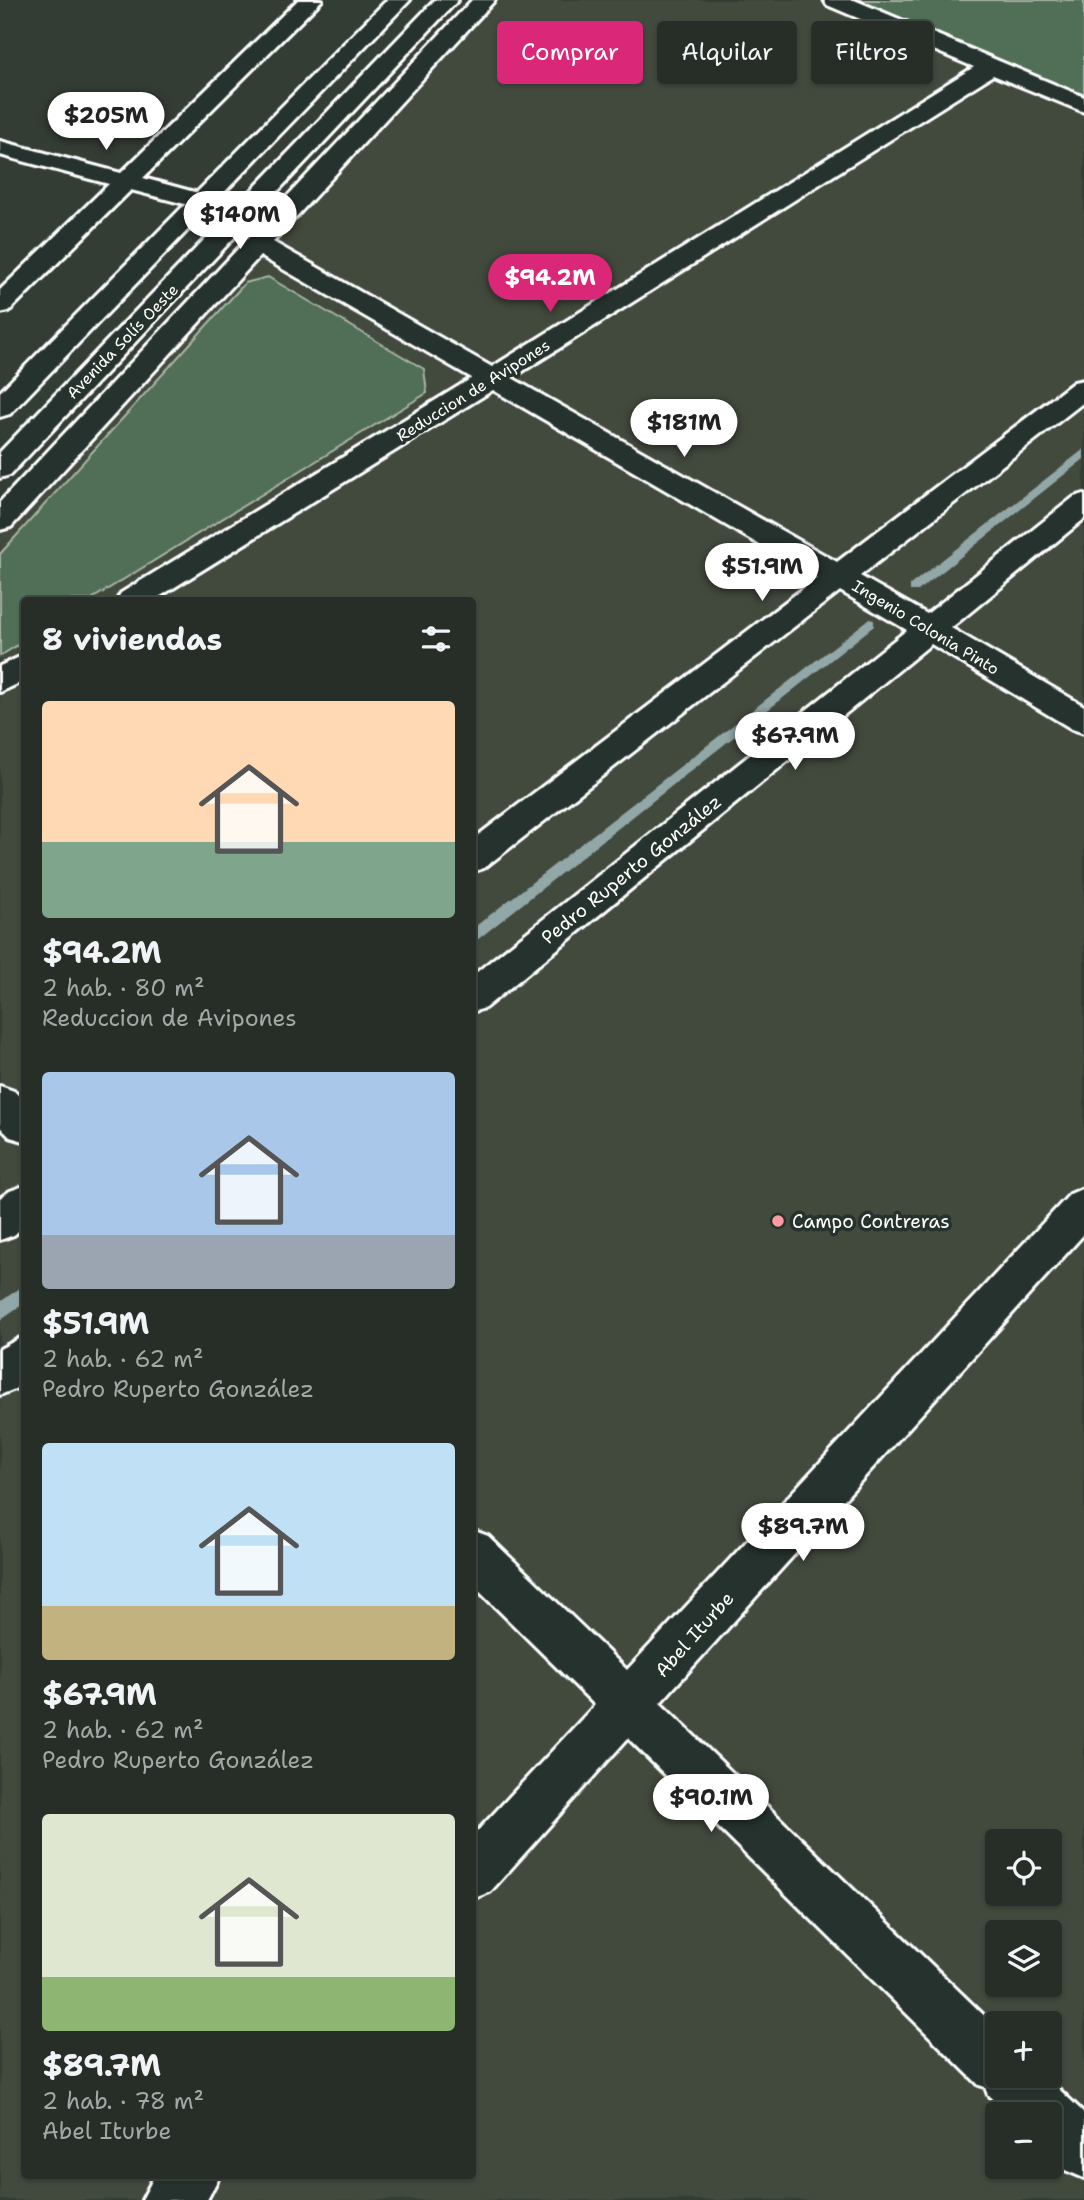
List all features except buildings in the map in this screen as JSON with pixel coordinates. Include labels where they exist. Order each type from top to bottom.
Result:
[{"type":"street","points":[[0,305],[311,0]]},
{"type":"street","points":[[0,408],[399,0]]},
{"type":"street","name":"Avenida Solís Oeste","points":[[0,469],[447,0]]},
{"type":"street","points":[[0,520],[484,0]]},
{"type":"street","points":[[835,0],[1084,105]]},
{"type":"street","name":"Reduccion de Avipones","points":[[137,597],[991,66]]},
{"type":"street","points":[[0,148],[200,201]]},
{"type":"street","name":"Ingenio Colonia Pinto","points":[[257,243],[930,628],[1084,721]]},
{"type":"street","points":[[476,856],[1084,388]]},
{"type":"street","name":"Pedro Ruperto González","points":[[476,994],[1084,504]]},
{"type":"street","points":[[0,681],[21,668]]},
{"type":"street","points":[[0,1102],[21,1122]]},
{"type":"street","points":[[0,1222],[21,1205]]},
{"type":"street","name":"Abel Iturbe","points":[[476,1870],[629,1706],[1084,1206]]},
{"type":"street","points":[[0,1375],[21,1358]]},
{"type":"street","points":[[476,1556],[985,2053]]},
{"type":"street","points":[[1019,2088],[1034,2102]]},
{"type":"street","points":[[1062,2130],[1084,2151]]},
{"type":"street","points":[[170,2200],[189,2179]]},
{"type":"shaded area","name":"Campo Contreras","points":[[473,0],[1084,0],[1084,2200],[0,2200],[0,516]]},
{"type":"green space","points":[[858,0],[1084,0],[1084,95],[933,32],[933,21],[908,21]]},
{"type":"green space","points":[[268,277],[424,369],[427,393],[95,597],[21,597],[21,643],[0,656],[0,554],[245,283]]},
{"type":"waterway","points":[[914,588],[1084,453]]},
{"type":"waterway","points":[[476,935],[869,623]]},
{"type":"waterway","points":[[0,1312],[21,1295]]},
{"type":"place","name":"Campo Contreras","points":[[778,1221]]}]
